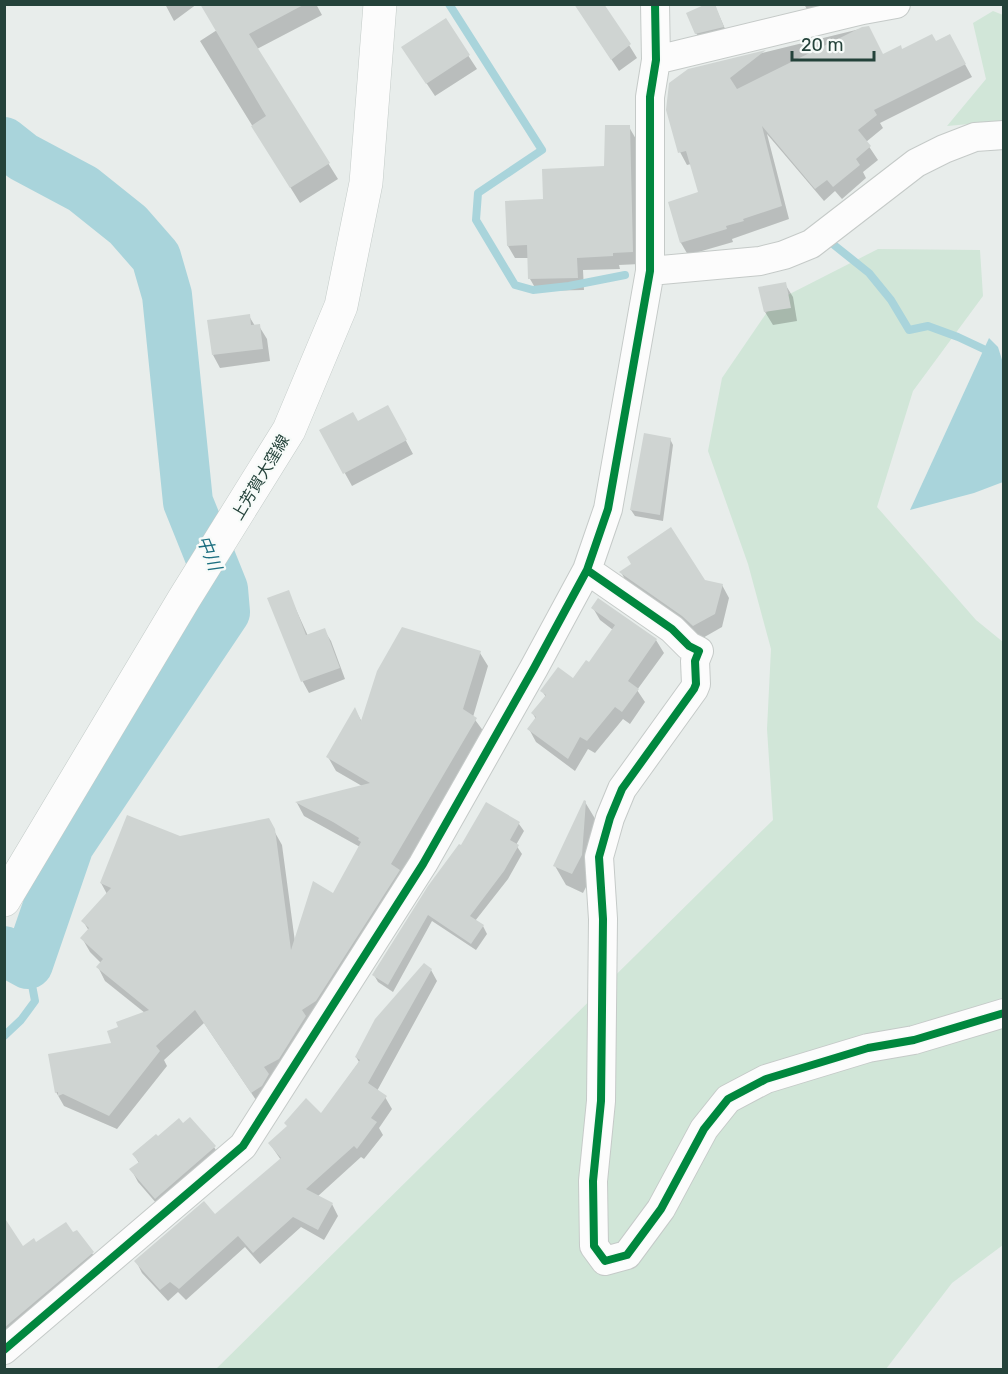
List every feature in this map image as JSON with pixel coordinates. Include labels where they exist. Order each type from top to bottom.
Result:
[{"type":"main road","name":"上芳賀大窪線","points":[[4,900],[184,599],[289,430],[341,306],[366,183],[380,4]]},
{"type":"street","points":[[4,1350],[243,1146],[423,864],[534,668],[586,570],[608,509],[650,271],[650,97],[656,60],[655,4]]},
{"type":"street","points":[[656,60],[896,4]]},
{"type":"street","points":[[650,271],[759,261],[783,255],[811,244],[916,164],[944,149],[975,137],[1004,135]]},
{"type":"street","points":[[586,570],[672,628],[689,646],[699,651],[695,661],[696,684],[694,689],[621,789],[599,857],[603,919],[601,1101],[593,1181],[594,1246],[605,1261],[627,1255],[661,1209],[704,1129],[728,1099],[766,1079],[868,1048],[914,1040],[1004,1013]]},
{"type":"green space","points":[[993,11],[1003,15],[1003,121],[947,126],[986,79],[973,23]]},
{"type":"green space","points":[[878,249],[980,250],[983,296],[913,391],[877,507],[976,620],[1003,642],[1003,1245],[952,1283],[886,1369],[215,1370],[773,820],[767,729],[771,649],[748,564],[708,451],[722,378],[774,302]]},
{"type":"water","points":[[989,338],[998,347],[1003,363],[1003,482],[974,493],[910,510]]},
{"type":"building","points":[[200,4],[305,4],[249,34],[330,163],[290,188],[251,126],[266,116]]},
{"type":"building","points":[[574,4],[604,4],[631,44],[611,60]]},
{"type":"building","points":[[706,4],[715,4],[724,27],[695,34],[686,13]]},
{"type":"building","points":[[446,18],[470,55],[426,84],[401,47]]},
{"type":"building","points":[[869,26],[883,54],[901,45],[902,49],[932,34],[936,41],[950,34],[966,64],[874,110],[877,115],[858,130],[871,146],[856,159],[860,165],[833,187],[827,180],[815,189],[762,126],[782,206],[726,226],[727,229],[680,243],[668,202],[698,192],[686,151],[678,153],[666,110],[669,83],[688,69],[766,50],[730,78],[737,89],[862,27]]},
{"type":"building","points":[[605,125],[630,125],[633,252],[613,253],[613,256],[577,258],[578,278],[528,279],[527,245],[507,246],[505,201],[543,199],[542,169],[604,166]]},
{"type":"building","points":[[786,282],[791,308],[764,312],[758,287]]},
{"type":"building","points":[[250,314],[251,325],[260,324],[263,349],[212,355],[207,320]]},
{"type":"building","points":[[388,405],[407,440],[343,474],[319,430],[353,412],[358,421]]},
{"type":"building","points":[[644,433],[671,438],[660,515],[630,510]]},
{"type":"building","points":[[671,527],[705,580],[723,584],[715,614],[693,626],[619,572],[631,564],[627,557]]},
{"type":"building","points":[[289,590],[306,635],[325,628],[340,668],[301,682],[267,598]]},
{"type":"building","points":[[598,598],[657,639],[628,681],[639,689],[622,712],[615,707],[587,741],[580,737],[568,759],[527,729],[536,717],[531,713],[546,695],[540,691],[558,667],[573,678],[586,660],[589,662],[615,625],[591,608]]},
{"type":"building","points":[[402,627],[481,651],[463,709],[477,718],[391,864],[400,870],[316,1001],[302,1010],[306,1016],[279,1059],[264,1067],[269,1074],[262,1086],[251,1093],[195,1010],[156,1046],[160,1051],[109,1116],[63,1094],[58,1096],[58,1092],[55,1093],[48,1054],[111,1043],[107,1031],[118,1027],[116,1022],[149,1010],[96,967],[103,959],[80,938],[89,928],[81,921],[111,888],[100,883],[127,815],[180,836],[269,818],[275,829],[291,950],[313,881],[333,893],[361,842],[359,838],[333,822],[295,802],[370,783],[326,757],[355,707],[361,721],[377,671]]},
{"type":"building","points":[[584,800],[586,801],[582,855],[572,874],[553,866]]},
{"type":"building","points":[[486,802],[520,822],[510,840],[519,845],[504,871],[470,916],[484,925],[471,944],[428,915],[388,985],[372,975],[428,886],[459,844],[461,845]]},
{"type":"building","points":[[424,963],[432,969],[368,1083],[387,1096],[371,1118],[377,1122],[357,1149],[354,1146],[306,1189],[333,1203],[318,1230],[293,1217],[253,1253],[238,1236],[179,1289],[170,1282],[160,1290],[134,1261],[204,1201],[215,1214],[281,1158],[268,1143],[287,1126],[284,1123],[306,1098],[321,1113],[360,1060],[355,1057],[375,1019]]},
{"type":"building","points":[[190,1117],[216,1146],[155,1199],[129,1169],[139,1162],[132,1154],[179,1118],[183,1123]]},
{"type":"building","points":[[4,1217],[23,1246],[34,1238],[36,1242],[66,1222],[73,1232],[77,1230],[94,1252],[4,1328]]},
{"type":"waterway","points":[[449,4],[542,150],[478,193],[476,220],[515,285],[533,290],[569,286],[625,275]]},
{"type":"waterway","name":"中川","points":[[4,142],[23,157],[83,189],[128,225],[156,257],[167,295],[188,502],[223,589],[225,612],[69,845],[28,964],[4,951]]},
{"type":"waterway","points":[[829,241],[869,273],[891,300],[909,330],[928,326],[990,352]]},
{"type":"waterway","points":[[4,1036],[21,1020],[35,1001],[28,964]]},
{"type":"cycle path","points":[[4,1350],[243,1146],[423,864],[587,570],[608,509],[650,271],[650,97],[656,60],[655,4]]},
{"type":"cycle path","points":[[587,570],[672,629],[689,646],[699,651],[695,661],[696,684],[694,689],[622,789],[610,818],[599,857],[603,919],[601,1101],[593,1181],[594,1246],[605,1261],[627,1255],[661,1209],[704,1129],[728,1099],[766,1079],[868,1048],[914,1040],[1004,1013]]}]
